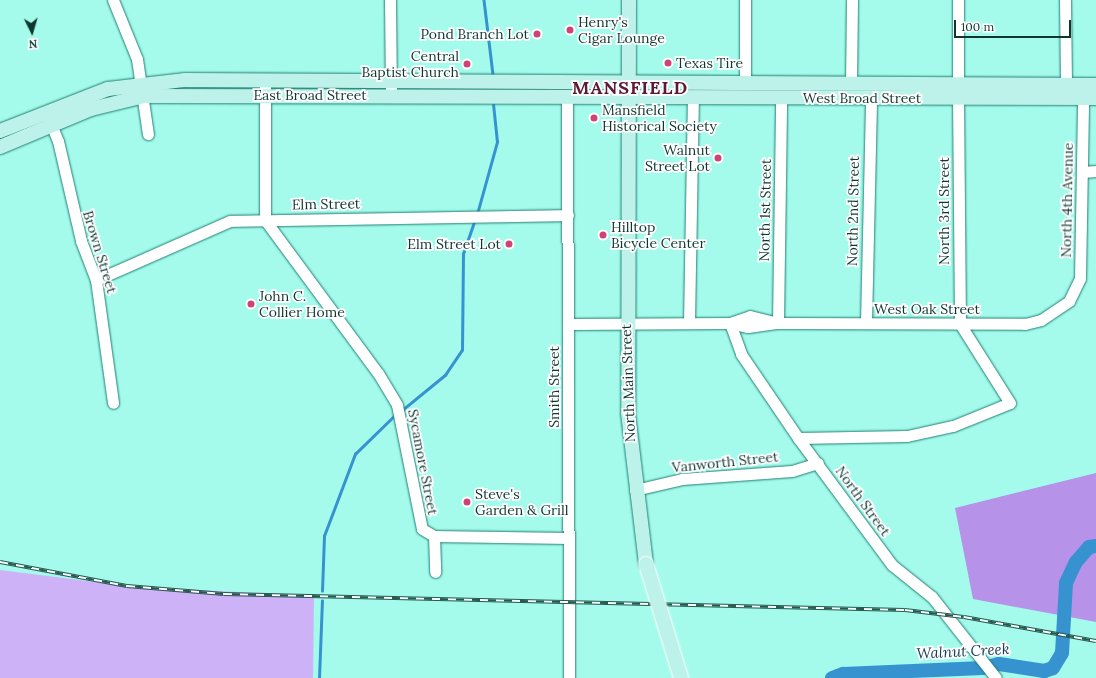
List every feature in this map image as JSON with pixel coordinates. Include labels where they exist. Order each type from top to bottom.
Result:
[{"type":"main road","name":"North Main Street","points":[[629,0],[626,323],[628,425],[635,490],[646,564],[681,678]]},
{"type":"main road","name":"East Broad Street","points":[[0,131],[98,92],[143,90],[265,80],[391,88]]},
{"type":"main road","name":"East Broad Street","points":[[0,147],[143,90],[265,95],[391,88],[523,88],[629,81]]},
{"type":"main road","name":"West Broad Street","points":[[629,81],[745,89],[781,98],[958,98],[1089,92]]},
{"type":"main road","name":"West Broad Street","points":[[628,96],[693,96],[745,89],[851,83],[1066,85],[1089,92]]},
{"type":"main road","points":[[958,84],[958,98]]},
{"type":"main road","name":"East Broad Street","points":[[523,88],[567,95],[628,96]]},
{"type":"street","points":[[113,0],[137,59],[143,90],[148,134]]},
{"type":"street","points":[[390,0],[391,88]]},
{"type":"street","points":[[745,0],[745,89]]},
{"type":"street","points":[[851,83],[852,0]]},
{"type":"street","points":[[958,0],[958,84]]},
{"type":"street","points":[[1066,0],[1066,85]]},
{"type":"street","points":[[265,80],[265,220]]},
{"type":"street","name":"North 4th Avenue","points":[[1069,301],[1080,278],[1083,172],[1089,92]]},
{"type":"street","name":"Smith Street","points":[[567,95],[569,678]]},
{"type":"street","points":[[689,323],[693,96]]},
{"type":"street","name":"North 1st Street","points":[[778,323],[781,98]]},
{"type":"street","name":"North 3rd Street","points":[[958,98],[960,324]]},
{"type":"street","name":"North 2nd Street","points":[[866,324],[871,99]]},
{"type":"street","name":"Brown Street","points":[[46,112],[52,125],[70,205],[96,280],[113,403]]},
{"type":"street","points":[[1083,172],[1096,171]]},
{"type":"street","name":"Elm Street","points":[[96,280],[230,221],[568,215]]},
{"type":"street","name":"Sycamore Street","points":[[265,220],[391,393],[400,415],[419,523],[426,534],[434,536]]},
{"type":"street","name":"West Oak Street","points":[[568,324],[730,323],[748,327],[778,323],[1025,324],[1051,315],[1069,301]]},
{"type":"street","name":"North Street","points":[[730,323],[741,354],[798,438],[818,463],[892,565],[932,597],[965,636],[996,678]]},
{"type":"street","points":[[798,438],[907,436],[953,426],[1010,403],[960,324]]},
{"type":"street","name":"Vanworth Street","points":[[635,490],[682,479],[792,471],[818,463]]},
{"type":"street","points":[[435,572],[434,536],[569,538]]},
{"type":"shaded area","points":[[1096,473],[1096,622],[973,599],[955,508]]},
{"type":"shaded area","points":[[0,570],[127,586],[314,596],[313,678],[0,678]]},
{"type":"waterway","points":[[484,0],[493,74]]},
{"type":"waterway","points":[[477,214],[497,142],[493,105]]},
{"type":"waterway","points":[[401,411],[445,375],[462,350],[463,254],[475,220]]},
{"type":"waterway","points":[[322,591],[324,536],[355,454],[395,415]]},
{"type":"waterway","name":"Walnut Creek","points":[[832,678],[843,674],[983,668],[999,664],[1044,671],[1053,668],[1062,653],[1066,583],[1076,562],[1089,547],[1096,546]]},
{"type":"waterway","points":[[319,678],[322,601]]},
{"type":"railway","points":[[0,562],[127,586],[224,594],[905,610],[964,617],[1096,641]]},
{"type":"place","name":"Henry's Cigar Lounge","points":[[570,30]]},
{"type":"place","name":"Pond Branch Lot","points":[[537,34]]},
{"type":"place","name":"Texas Tire","points":[[668,63]]},
{"type":"place","name":"Central Baptist Church","points":[[467,64]]},
{"type":"place","name":"Mansfield Historical Society","points":[[594,118]]},
{"type":"place","name":"Walnut Street Lot","points":[[718,158]]},
{"type":"place","name":"Hilltop Bicycle Center","points":[[603,235]]},
{"type":"place","name":"Elm Street Lot","points":[[509,244]]},
{"type":"place","name":"John C. Collier Home","points":[[251,304]]},
{"type":"place","name":"Steve's Garden & Grill","points":[[467,502]]},
{"type":"district","name":"MANSFIELD","points":[[630,88]]}]
